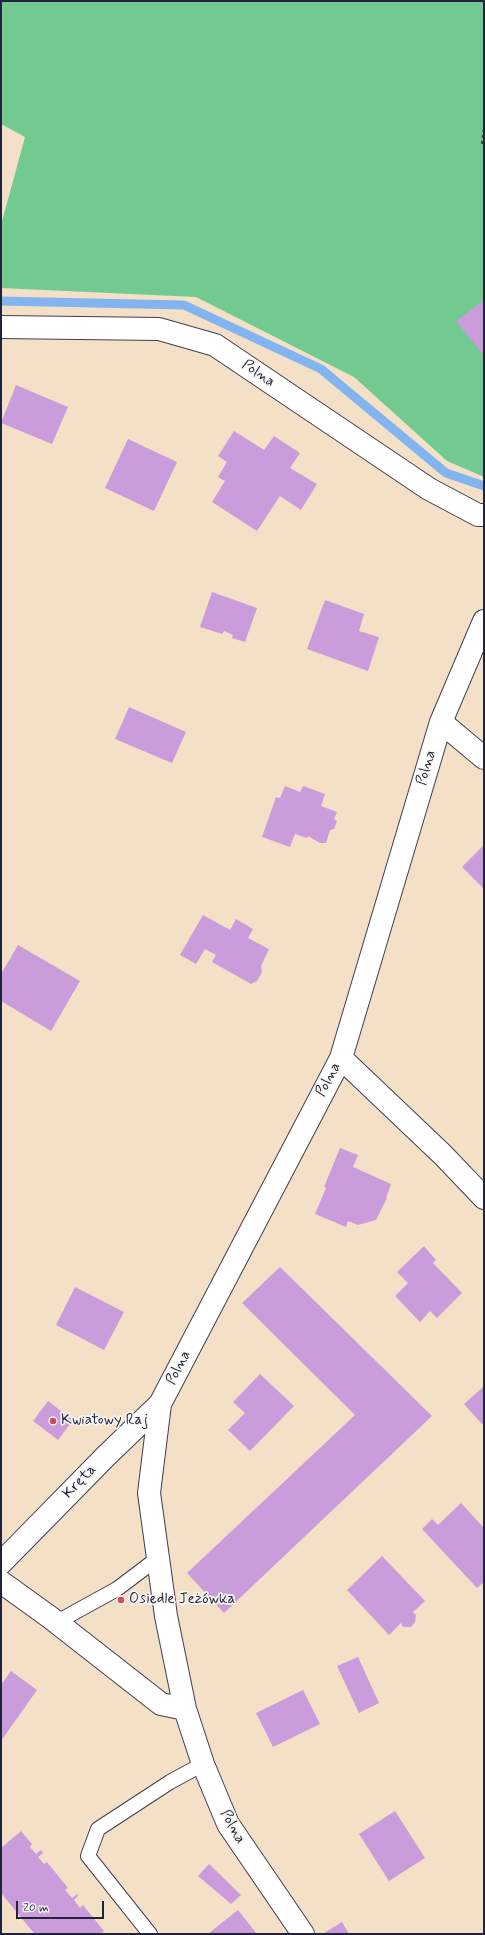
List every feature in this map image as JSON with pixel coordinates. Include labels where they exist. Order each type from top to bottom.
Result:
[{"type":"street","name":"Polna","points":[[1,327],[159,329],[215,345],[429,489],[481,515]]},
{"type":"street","name":"Polna","points":[[303,1934],[228,1824],[203,1764],[186,1709],[166,1616],[149,1493],[160,1404],[341,1058],[440,722],[484,621]]},
{"type":"street","points":[[440,722],[484,758]]},
{"type":"street","name":"Polna","points":[[341,1058],[443,1154],[484,1198]]},
{"type":"street","name":"Kręta","points":[[1,1563],[106,1456],[160,1404]]},
{"type":"street","points":[[1,1582],[57,1622],[161,1704],[186,1709]]},
{"type":"lane","points":[[57,1622],[117,1589],[158,1558]]},
{"type":"lane","points":[[150,1934],[88,1856],[98,1828],[170,1782],[203,1764]]},
{"type":"path","points":[[484,129],[482,144],[484,145]]},
{"type":"green space","points":[[2,1],[484,1],[484,477],[447,461],[354,377],[196,297],[1,288],[1,225],[25,137],[1,124]]},
{"type":"building","points":[[484,300],[484,356],[456,321]]},
{"type":"building","points":[[16,385],[68,407],[52,444],[1,423]]},
{"type":"building","points":[[234,431],[264,450],[274,436],[300,453],[290,468],[317,484],[301,510],[280,496],[257,531],[212,502],[225,481],[218,477],[227,462],[218,456]]},
{"type":"building","points":[[128,439],[177,462],[154,511],[105,488]]},
{"type":"building","points":[[212,592],[257,608],[245,642],[232,638],[233,635],[224,631],[222,634],[200,627]]},
{"type":"building","points":[[325,600],[364,614],[359,631],[379,637],[368,671],[307,649]]},
{"type":"building","points":[[129,707],[186,732],[172,763],[115,739]]},
{"type":"building","points":[[285,786],[300,792],[303,786],[325,794],[321,806],[337,812],[334,819],[337,821],[334,829],[330,830],[326,843],[320,843],[308,836],[307,838],[295,834],[290,847],[262,837],[276,797],[280,798]]},
{"type":"building","points":[[484,845],[484,889],[462,867]]},
{"type":"building","points":[[203,915],[230,930],[236,919],[253,929],[248,938],[269,949],[261,966],[262,972],[257,981],[251,984],[212,962],[216,955],[205,949],[196,964],[180,955]]},
{"type":"building","points":[[18,945],[80,981],[51,1031],[1,1001],[1,974]]},
{"type":"building","points":[[340,1148],[358,1155],[353,1167],[391,1184],[387,1198],[376,1220],[358,1225],[348,1221],[346,1227],[315,1214]]},
{"type":"building","points":[[424,1246],[436,1260],[433,1263],[462,1293],[437,1318],[430,1311],[420,1322],[395,1296],[408,1283],[397,1272]]},
{"type":"building","points":[[280,1267],[432,1416],[224,1613],[187,1573],[355,1415],[242,1303]]},
{"type":"building","points":[[75,1287],[124,1312],[104,1350],[56,1325]]},
{"type":"building","points":[[260,1374],[294,1406],[250,1451],[228,1430],[245,1413],[233,1402]]},
{"type":"building","points":[[484,1386],[484,1423],[482,1424],[464,1404]]},
{"type":"building","name":"Kwiatowy Raj","points":[[48,1401],[73,1420],[58,1440],[33,1421]]},
{"type":"building","points":[[461,1503],[484,1528],[484,1582],[477,1588],[422,1529],[432,1519],[438,1525]]},
{"type":"building","points":[[382,1556],[425,1601],[413,1612],[416,1615],[415,1622],[411,1627],[403,1627],[401,1623],[389,1635],[347,1590]]},
{"type":"building","points":[[358,1657],[379,1703],[359,1713],[337,1666]]},
{"type":"building","points":[[11,1671],[37,1690],[1,1741],[1,1685]]},
{"type":"building","points":[[303,1690],[320,1724],[273,1747],[256,1713]]},
{"type":"building","points":[[395,1811],[425,1858],[389,1881],[359,1834]]},
{"type":"building","points":[[21,1831],[32,1844],[30,1847],[36,1854],[41,1850],[43,1853],[38,1857],[44,1864],[47,1862],[68,1888],[65,1890],[72,1898],[77,1894],[78,1896],[74,1900],[80,1908],[83,1905],[104,1931],[101,1934],[35,1934],[1,1893],[1,1848]]},
{"type":"building","points":[[209,1864],[241,1895],[231,1904],[198,1876]]},
{"type":"building","points":[[238,1910],[257,1934],[208,1934],[219,1925]]},
{"type":"building","points":[[342,1922],[349,1934],[324,1933]]},
{"type":"waterway","points":[[1,301],[184,305],[321,369],[446,473],[484,486]]},
{"type":"place","name":"Kwiatowy Raj","points":[[53,1421]]},
{"type":"place","name":"Osiedle Jeżówka","points":[[121,1600]]}]
